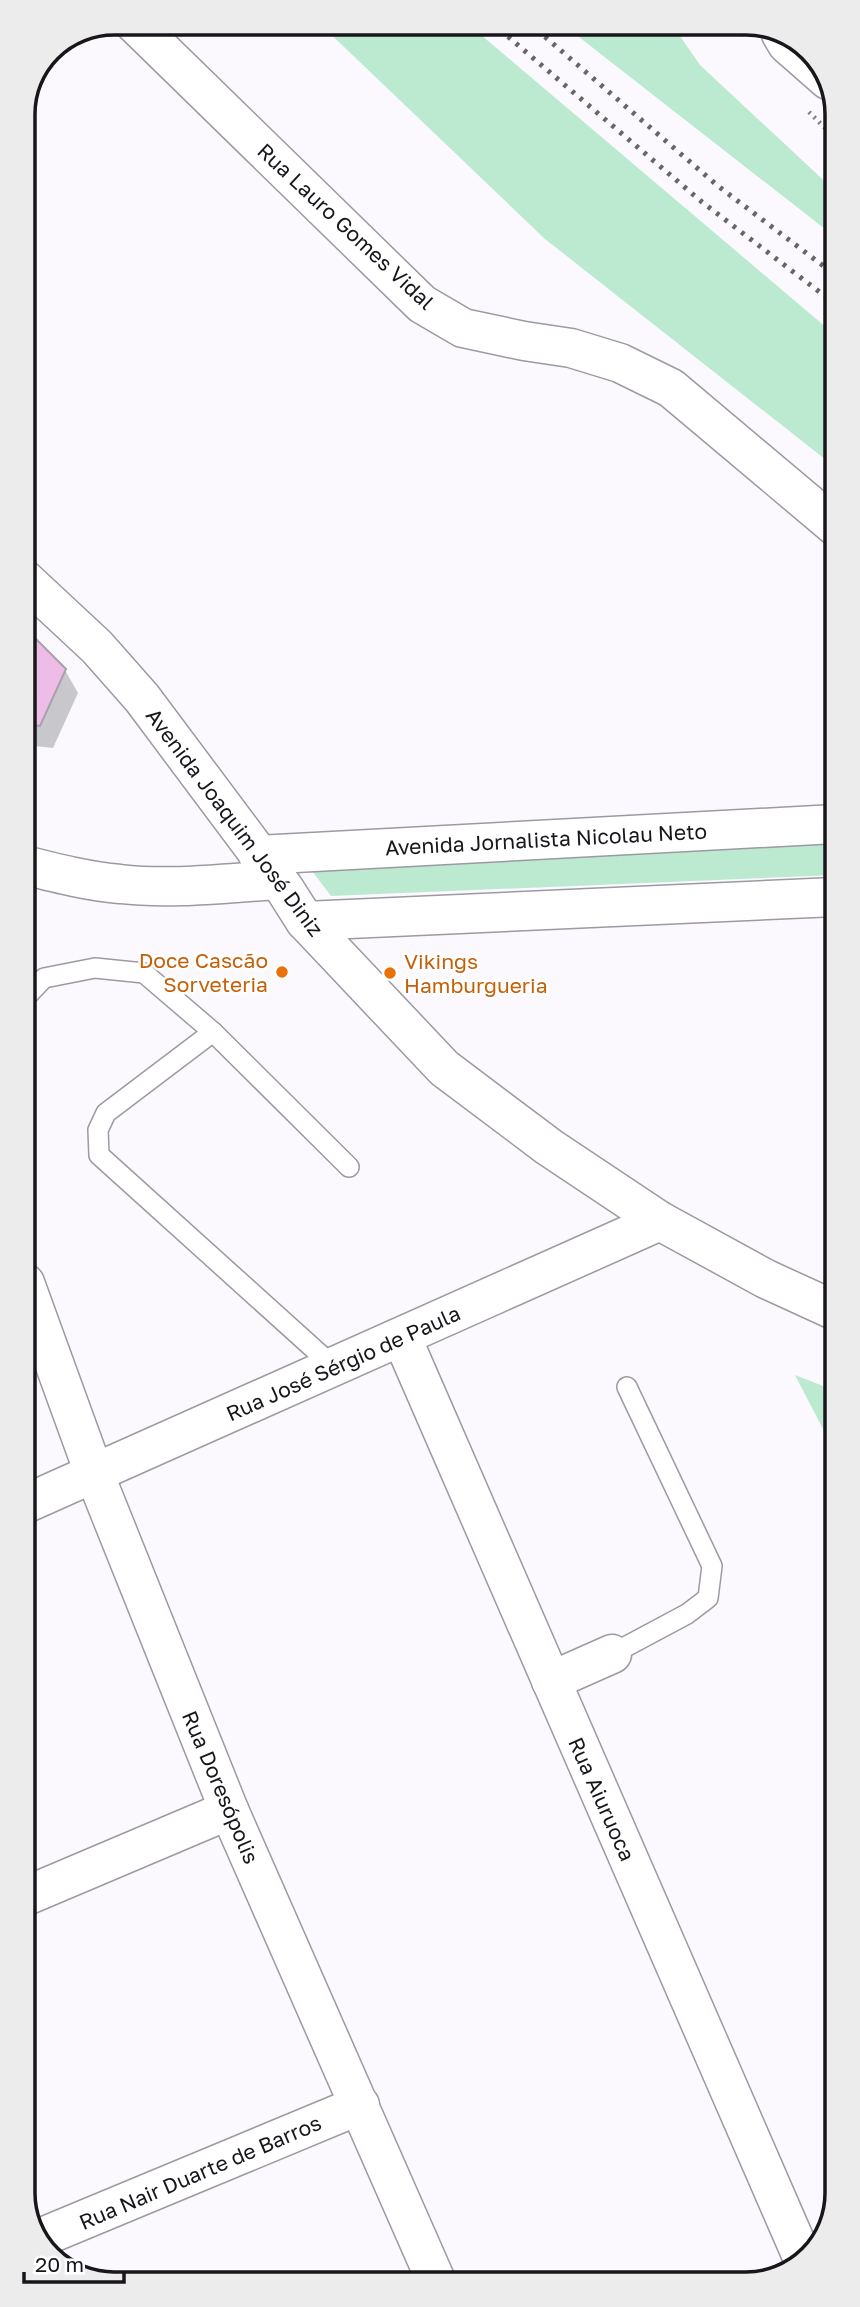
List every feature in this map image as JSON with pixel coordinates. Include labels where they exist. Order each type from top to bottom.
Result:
[{"type":"street","name":"Rua Lauro Gomes Vidal","points":[[146,35],[422,304],[463,328],[583,352],[620,363],[671,388],[825,518]]},
{"type":"street","name":"Avenida Joaquim José Diniz","points":[[35,589],[97,647],[142,698],[305,921],[444,1068],[549,1147],[660,1221],[766,1279],[825,1306]]},
{"type":"street","name":"Avenida Jornalista Nicolau Neto","points":[[35,868],[76,878],[161,886],[268,868],[825,825]]},
{"type":"street","points":[[305,921],[825,897]]},
{"type":"street","name":"Rua José Sérgio de Paula","points":[[35,1500],[660,1221]]},
{"type":"street","name":"Rua Doresópolis","points":[[35,1311],[94,1473],[229,1811],[432,2272]]},
{"type":"street","name":"Rua Aiuruoca","points":[[402,1338],[799,2251]]},
{"type":"street","points":[[551,1681],[612,1654]]},
{"type":"street","points":[[35,1892],[229,1811]]},
{"type":"street","name":"Rua Nair Duarte de Barros","points":[[47,2235],[360,2105]]},
{"type":"lane","points":[[35,987],[44,978],[95,968],[144,973],[213,1032],[349,1167]]},
{"type":"lane","points":[[213,1032],[106,1113],[98,1130],[99,1155],[334,1367]]},
{"type":"lane","points":[[612,1654],[687,1614],[708,1598],[712,1566],[627,1387]]},
{"type":"green space","points":[[332,35],[481,35],[825,326],[825,459],[545,239]]},
{"type":"green space","points":[[576,35],[679,35],[700,65],[825,182],[825,229]]},
{"type":"green space","points":[[825,843],[825,875],[331,896],[309,867]]},
{"type":"green space","points":[[795,1375],[825,1387],[825,1433]]},
{"type":"building","points":[[35,638],[66,669],[40,726],[35,725]]},
{"type":"railway","points":[[506,35],[702,202],[825,296]]},
{"type":"railway","points":[[543,35],[718,186],[825,267]]},
{"type":"place","name":"Doce Cascão Sorveteria","points":[[282,972]]},
{"type":"place","name":"Vikings Hamburgueria","points":[[390,973]]}]
